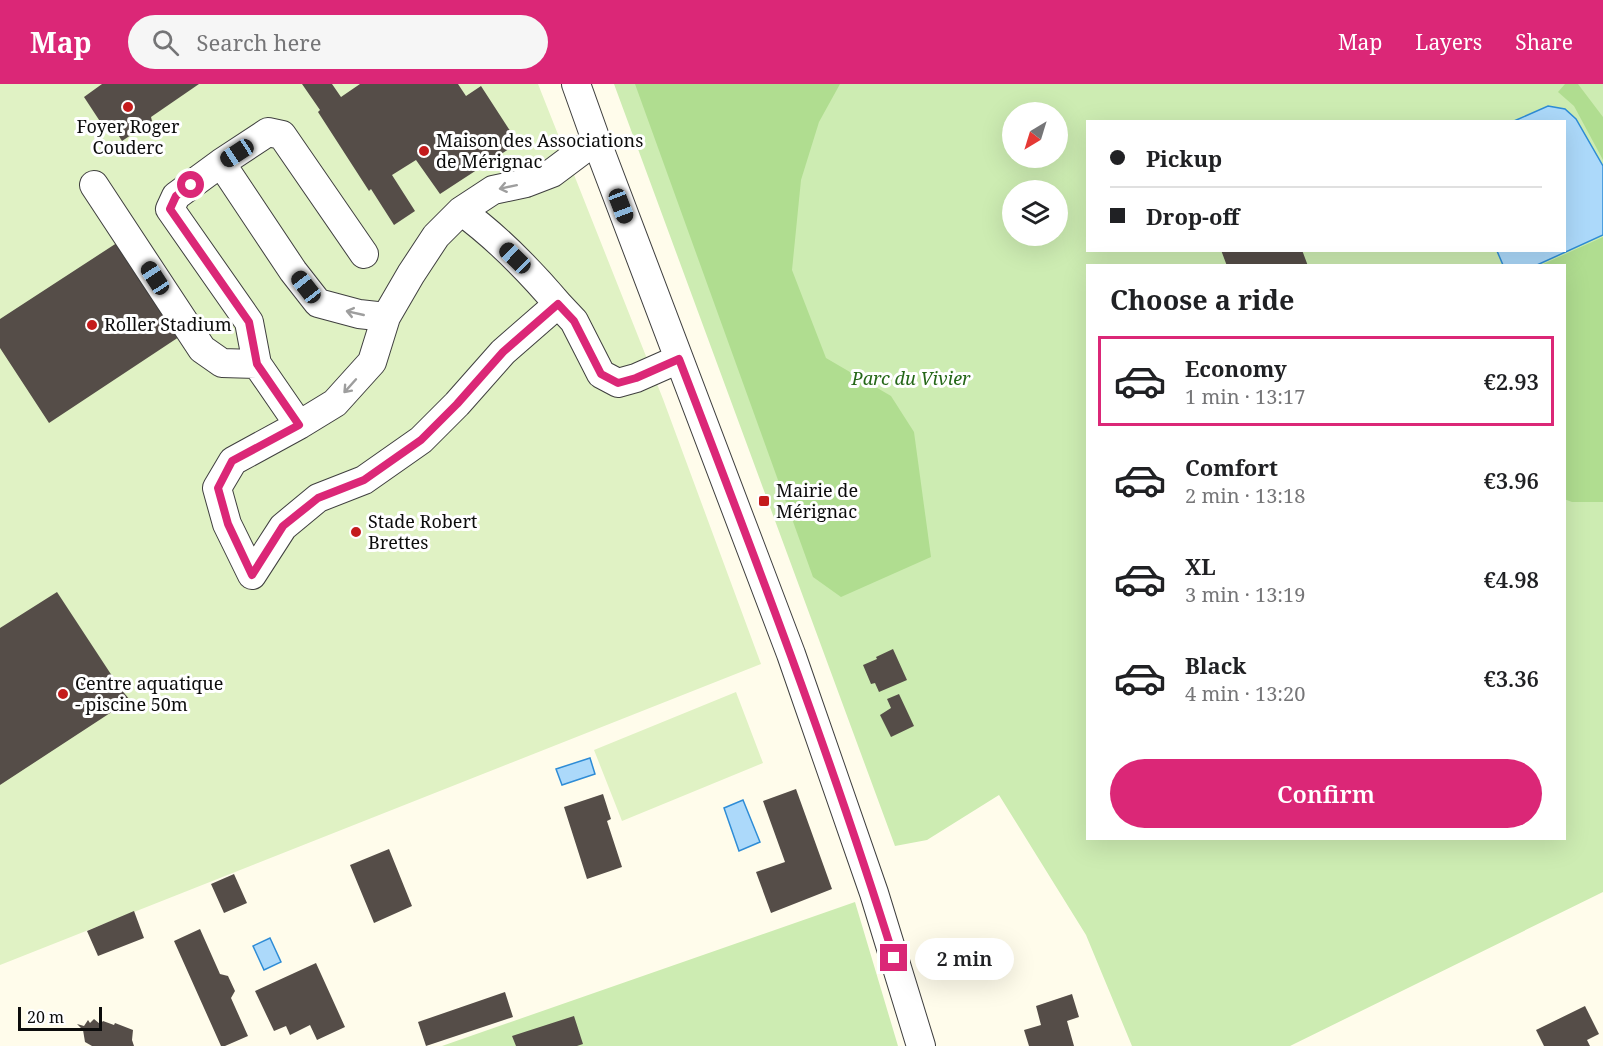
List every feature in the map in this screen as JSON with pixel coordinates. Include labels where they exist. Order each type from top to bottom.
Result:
[{"type":"street","points":[[576,84],[791,654],[874,892],[921,1046]]},
{"type":"street","points":[[299,425],[257,364],[249,322],[170,209],[176,196],[221,163],[268,132],[282,135],[364,254]]},
{"type":"street","points":[[558,304],[503,352],[421,440],[364,480],[318,498],[283,526],[252,575],[228,524],[218,488],[232,461],[335,403],[372,362],[386,317],[411,274],[436,236],[461,211],[493,190],[526,183],[552,173],[596,141]]},
{"type":"street","points":[[221,163],[293,271],[318,303],[359,314],[386,317]]},
{"type":"street","points":[[94,185],[202,349],[222,363],[257,364]]},
{"type":"street","points":[[461,211],[483,226],[574,321],[601,374],[618,383],[636,378],[679,359]]},
{"type":"green space","name":"Stade Robert Brettes","points":[[0,84],[538,84],[663,399],[761,664],[0,965]]},
{"type":"green space","name":"Parc du Vivier","points":[[614,84],[1603,84],[1603,892],[1290,1046],[1132,1046],[1086,935],[999,795],[927,840],[895,846]]},
{"type":"green space","points":[[635,84],[840,84],[819,122],[801,180],[792,270],[826,358],[891,396],[914,432],[931,557],[841,597],[813,577]]},
{"type":"green space","points":[[1565,84],[1578,84],[1603,117],[1603,160],[1574,106],[1558,92]]},
{"type":"green space","points":[[1603,237],[1603,502],[1572,502],[1566,500],[1566,264],[1543,264]]},
{"type":"green space","points":[[736,692],[763,763],[622,821],[594,750]]},
{"type":"green space","points":[[855,902],[898,1046],[442,1046]]},
{"type":"water","points":[[1548,106],[1565,109],[1576,119],[1603,166],[1603,235],[1566,252],[1566,120],[1516,120]]},
{"type":"water","points":[[1497,252],[1566,252],[1539,264],[1503,264]]},
{"type":"water","points":[[590,758],[595,774],[562,785],[556,769]]},
{"type":"water","points":[[743,800],[760,842],[739,851],[724,808]]},
{"type":"water","points":[[270,938],[281,962],[264,970],[253,946]]},
{"type":"building","name":"Foyer Roger Couderc","points":[[102,84],[199,84],[151,117],[152,121],[122,141],[112,125],[105,129],[84,97]]},
{"type":"building","name":"Maison des Associations de Mérignac","points":[[302,84],[332,84],[341,97],[360,84],[458,84],[466,96],[481,86],[518,143],[440,194],[416,160],[392,175],[415,211],[394,225],[371,189],[369,191]]},
{"type":"building","name":"Roller Stadium","points":[[126,237],[188,331],[49,423],[0,348],[0,319]]},
{"type":"building","points":[[1222,252],[1303,252],[1307,264],[1226,264]]},
{"type":"building","name":"Centre aquatique - piscine 50m","points":[[57,592],[130,700],[0,785],[0,628]]},
{"type":"building","points":[[893,649],[907,680],[879,692],[875,683],[871,684],[863,665]]},
{"type":"building","points":[[899,694],[914,726],[891,737],[880,715],[891,708],[887,699]]},
{"type":"building","points":[[796,789],[832,889],[771,913],[756,872],[785,862],[763,801]]},
{"type":"building","points":[[603,794],[611,819],[607,821],[622,867],[587,879],[564,807]]},
{"type":"building","points":[[389,849],[412,906],[374,923],[350,865]]},
{"type":"building","points":[[234,874],[247,903],[224,913],[211,884]]},
{"type":"building","points":[[134,911],[144,938],[98,956],[87,931]]},
{"type":"building","points":[[200,929],[220,974],[228,976],[235,991],[231,998],[248,1036],[225,1046],[221,1046],[174,941]]},
{"type":"building","points":[[316,963],[345,1027],[317,1040],[310,1025],[290,1035],[286,1026],[274,1031],[255,991]]},
{"type":"building","points":[[505,992],[513,1017],[426,1046],[418,1022]]},
{"type":"building","points":[[1072,994],[1079,1017],[1067,1021],[1074,1046],[1029,1046],[1024,1030],[1041,1025],[1036,1006]]},
{"type":"building","points":[[1585,1006],[1599,1034],[1587,1040],[1590,1046],[1544,1046],[1536,1030]]},
{"type":"building","points":[[574,1016],[583,1044],[577,1046],[516,1046],[512,1036]]},
{"type":"building","points":[[94,1019],[100,1024],[103,1021],[114,1025],[115,1023],[133,1030],[134,1046],[92,1046],[85,1042],[83,1030],[77,1024],[84,1026],[88,1020],[90,1023]]},
{"type":"place","name":"Foyer Roger Couderc","points":[[128,107]]},
{"type":"place","name":"Maison des Associations de Mérignac","points":[[424,151]]},
{"type":"place","name":"Roller Stadium","points":[[92,325]]},
{"type":"place","name":"Mairie de Mérignac","points":[[764,501]]},
{"type":"place","name":"Stade Robert Brettes","points":[[356,532]]},
{"type":"place","name":"Centre aquatique - piscine 50m","points":[[63,694]]},
{"type":"route","points":[[191,185],[176,196],[170,209],[249,322],[257,364],[299,425],[232,461],[218,488],[228,524],[252,575],[283,526],[318,498],[364,480],[421,440],[503,352],[558,304],[574,321],[601,374],[618,383],[636,378],[679,359],[791,654],[874,892],[894,958]]}]
